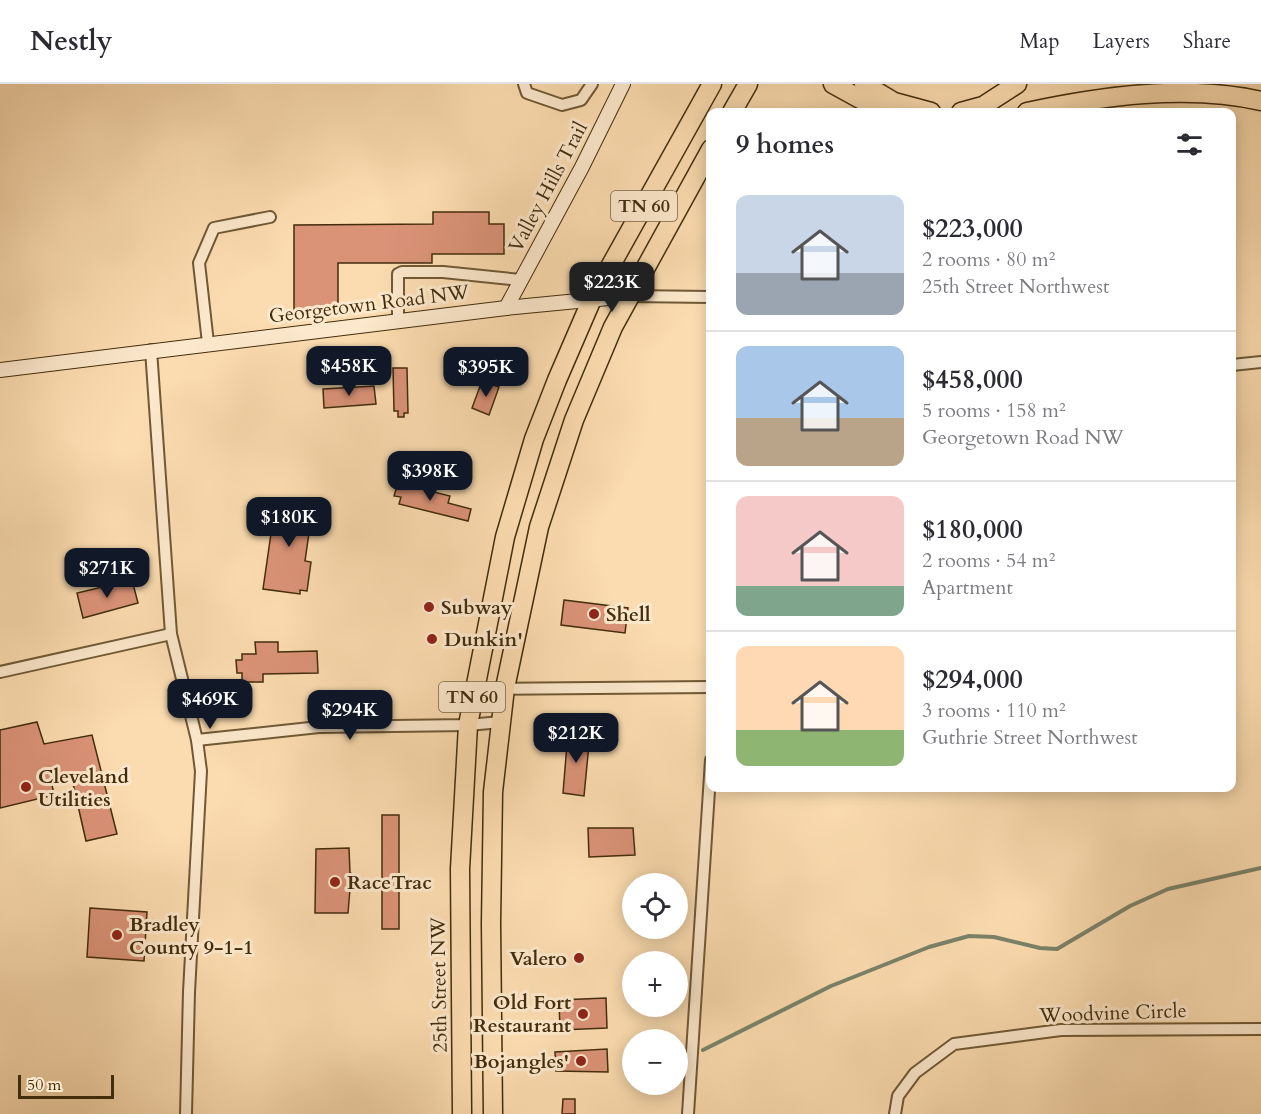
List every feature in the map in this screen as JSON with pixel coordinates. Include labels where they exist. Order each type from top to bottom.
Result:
[{"type":"highway","name":"TN 60","points":[[592,299],[712,84]]},
{"type":"highway","points":[[833,84],[877,108]]},
{"type":"highway","points":[[864,84],[894,102],[916,108]]},
{"type":"highway","points":[[976,108],[983,106],[1017,84]]},
{"type":"highway","points":[[735,108],[749,85]]},
{"type":"highway","points":[[1045,108],[1120,91],[1172,86],[1215,88],[1261,101]]},
{"type":"highway","name":"TN 60","points":[[494,1114],[491,923],[493,792],[505,688],[539,527],[587,386],[629,296],[706,158]]},
{"type":"highway","name":"25th Street NW","points":[[462,1114],[460,869],[468,725],[473,689],[505,537],[531,450],[556,380],[592,299]]},
{"type":"street","points":[[524,84],[527,93],[562,105],[581,100],[592,84]]},
{"type":"street","name":"Valley Hills Trail","points":[[506,308],[582,167],[623,84]]},
{"type":"street","points":[[208,343],[198,263],[214,228],[270,218]]},
{"type":"street","points":[[398,321],[398,274],[402,272],[442,272],[521,280]]},
{"type":"street","points":[[629,296],[706,297]]},
{"type":"street","name":"Georgetown Road NW","points":[[0,370],[208,343],[629,296]]},
{"type":"street","points":[[151,350],[171,634],[197,740],[201,771],[189,992],[186,1114]]},
{"type":"street","points":[[1236,365],[1261,362]]},
{"type":"street","points":[[0,672],[171,634]]},
{"type":"street","points":[[473,689],[706,687]]},
{"type":"street","points":[[197,740],[320,727],[468,725],[501,722]]},
{"type":"street","points":[[688,1114],[709,792]]},
{"type":"street","name":"Woodvine Circle","points":[[895,1114],[898,1096],[915,1073],[954,1044],[1061,1030],[1261,1029]]},
{"type":"building","points":[[433,212],[489,212],[489,224],[504,224],[504,254],[432,254],[432,263],[338,263],[338,310],[294,310],[294,225],[433,224]]},
{"type":"building","points":[[393,368],[407,368],[408,413],[404,413],[404,417],[398,417],[398,411],[394,411]]},
{"type":"building","points":[[482,381],[499,387],[489,415],[472,408]]},
{"type":"building","points":[[374,386],[376,404],[324,408],[323,389]]},
{"type":"building","points":[[398,483],[450,496],[448,503],[471,509],[468,521],[399,504],[401,497],[394,496]]},
{"type":"building","points":[[276,499],[313,505],[305,561],[311,562],[307,591],[300,590],[300,594],[263,589]]},
{"type":"building","points":[[132,580],[138,603],[83,618],[77,593]]},
{"type":"building","points":[[564,600],[628,608],[625,633],[561,625]]},
{"type":"building","points":[[255,642],[278,642],[278,652],[317,651],[318,673],[263,674],[263,682],[242,682],[242,673],[237,673],[236,660],[242,660],[242,654],[256,654]]},
{"type":"building","name":"Cleveland Utilities","points":[[37,722],[44,744],[92,735],[117,834],[86,841],[71,775],[51,779],[54,795],[0,808],[0,730]]},
{"type":"building","points":[[568,732],[590,734],[584,796],[563,793]]},
{"type":"building","name":"RaceTrac","points":[[382,815],[399,815],[399,929],[382,929]]},
{"type":"building","points":[[588,828],[633,828],[635,855],[589,857]]},
{"type":"building","name":"RaceTrac","points":[[349,848],[353,889],[350,889],[348,913],[315,913],[316,849]]},
{"type":"building","name":"Bradley County 9-1-1","points":[[90,908],[147,912],[144,961],[87,957]]},
{"type":"building","name":"Old Fort Restaurant","points":[[606,998],[607,1028],[560,1030],[559,1000]]},
{"type":"building","name":"Bojangles'","points":[[607,1049],[608,1072],[556,1071],[555,1052]]},
{"type":"building","points":[[563,1099],[575,1099],[575,1114],[562,1114]]},
{"type":"waterway","points":[[703,1050],[831,986],[929,947],[969,936],[994,937],[1040,948],[1057,949],[1130,906],[1168,889],[1261,868]]},
{"type":"place","name":"Subway","points":[[429,607]]},
{"type":"place","name":"Shell","points":[[594,614]]},
{"type":"place","name":"Dunkin'","points":[[432,639]]},
{"type":"place","name":"Cleveland Utilities","points":[[26,787]]},
{"type":"place","name":"RaceTrac","points":[[335,882]]},
{"type":"place","name":"Bradley County 9-1-1","points":[[117,935]]},
{"type":"place","name":"Valero","points":[[579,958]]},
{"type":"place","name":"Old Fort Restaurant","points":[[583,1014]]},
{"type":"place","name":"Bojangles'","points":[[581,1061]]}]
